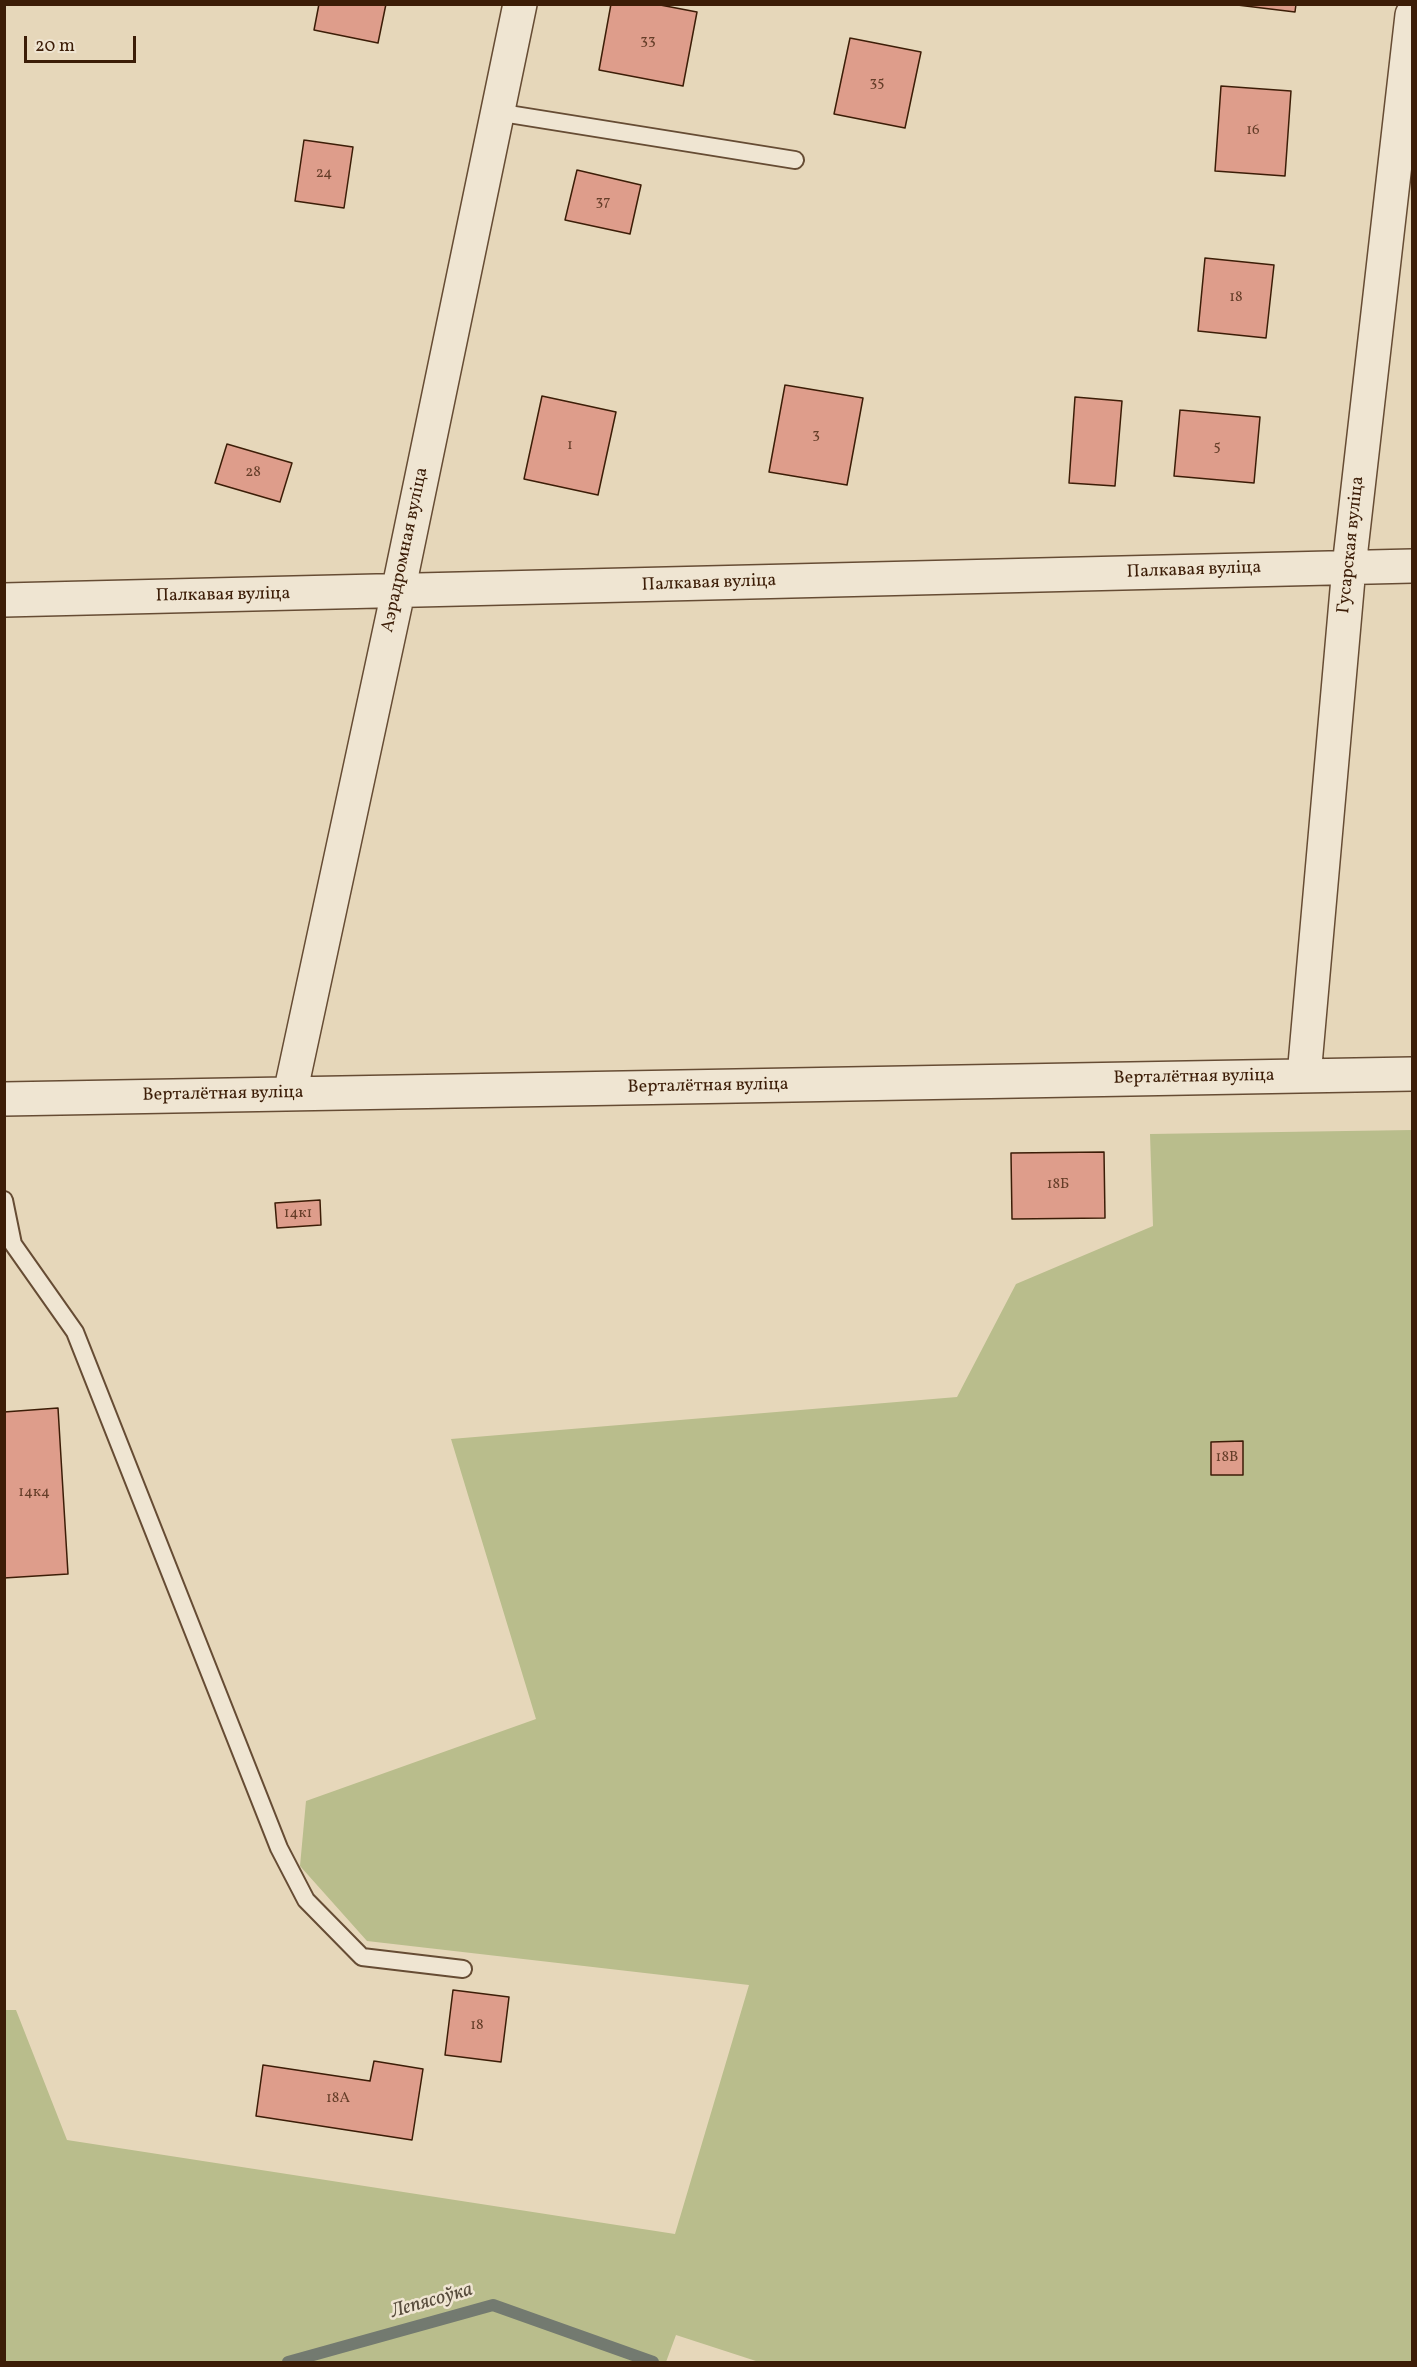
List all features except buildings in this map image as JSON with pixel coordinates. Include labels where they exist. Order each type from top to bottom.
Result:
[{"type":"street","name":"Аэрадромная вуліца","points":[[290,1094],[398,592],[520,4]]},
{"type":"street","name":"Гусарская вуліца","points":[[1304,1076],[1348,567],[1407,104],[1413,15]]},
{"type":"street","name":"Палкавая вуліца","points":[[4,600],[1413,566]]},
{"type":"street","name":"Верталётная вуліца","points":[[4,1099],[1413,1074]]},
{"type":"lane","points":[[496,112],[795,160]]},
{"type":"lane","points":[[4,1200],[13,1244],[75,1332],[279,1848],[306,1900],[362,1957],[464,1969]]},
{"type":"green space","points":[[1412,1130],[1412,2362],[759,2362],[676,2335],[666,2362],[5,2362],[5,2010],[16,2010],[67,2140],[675,2234],[749,1985],[367,1941],[300,1866],[306,1801],[536,1719],[451,1439],[957,1397],[1016,1284],[1153,1226],[1150,1134]]},
{"type":"waterway","name":"Лепясоўка","points":[[288,2362],[493,2305],[653,2362]]}]
